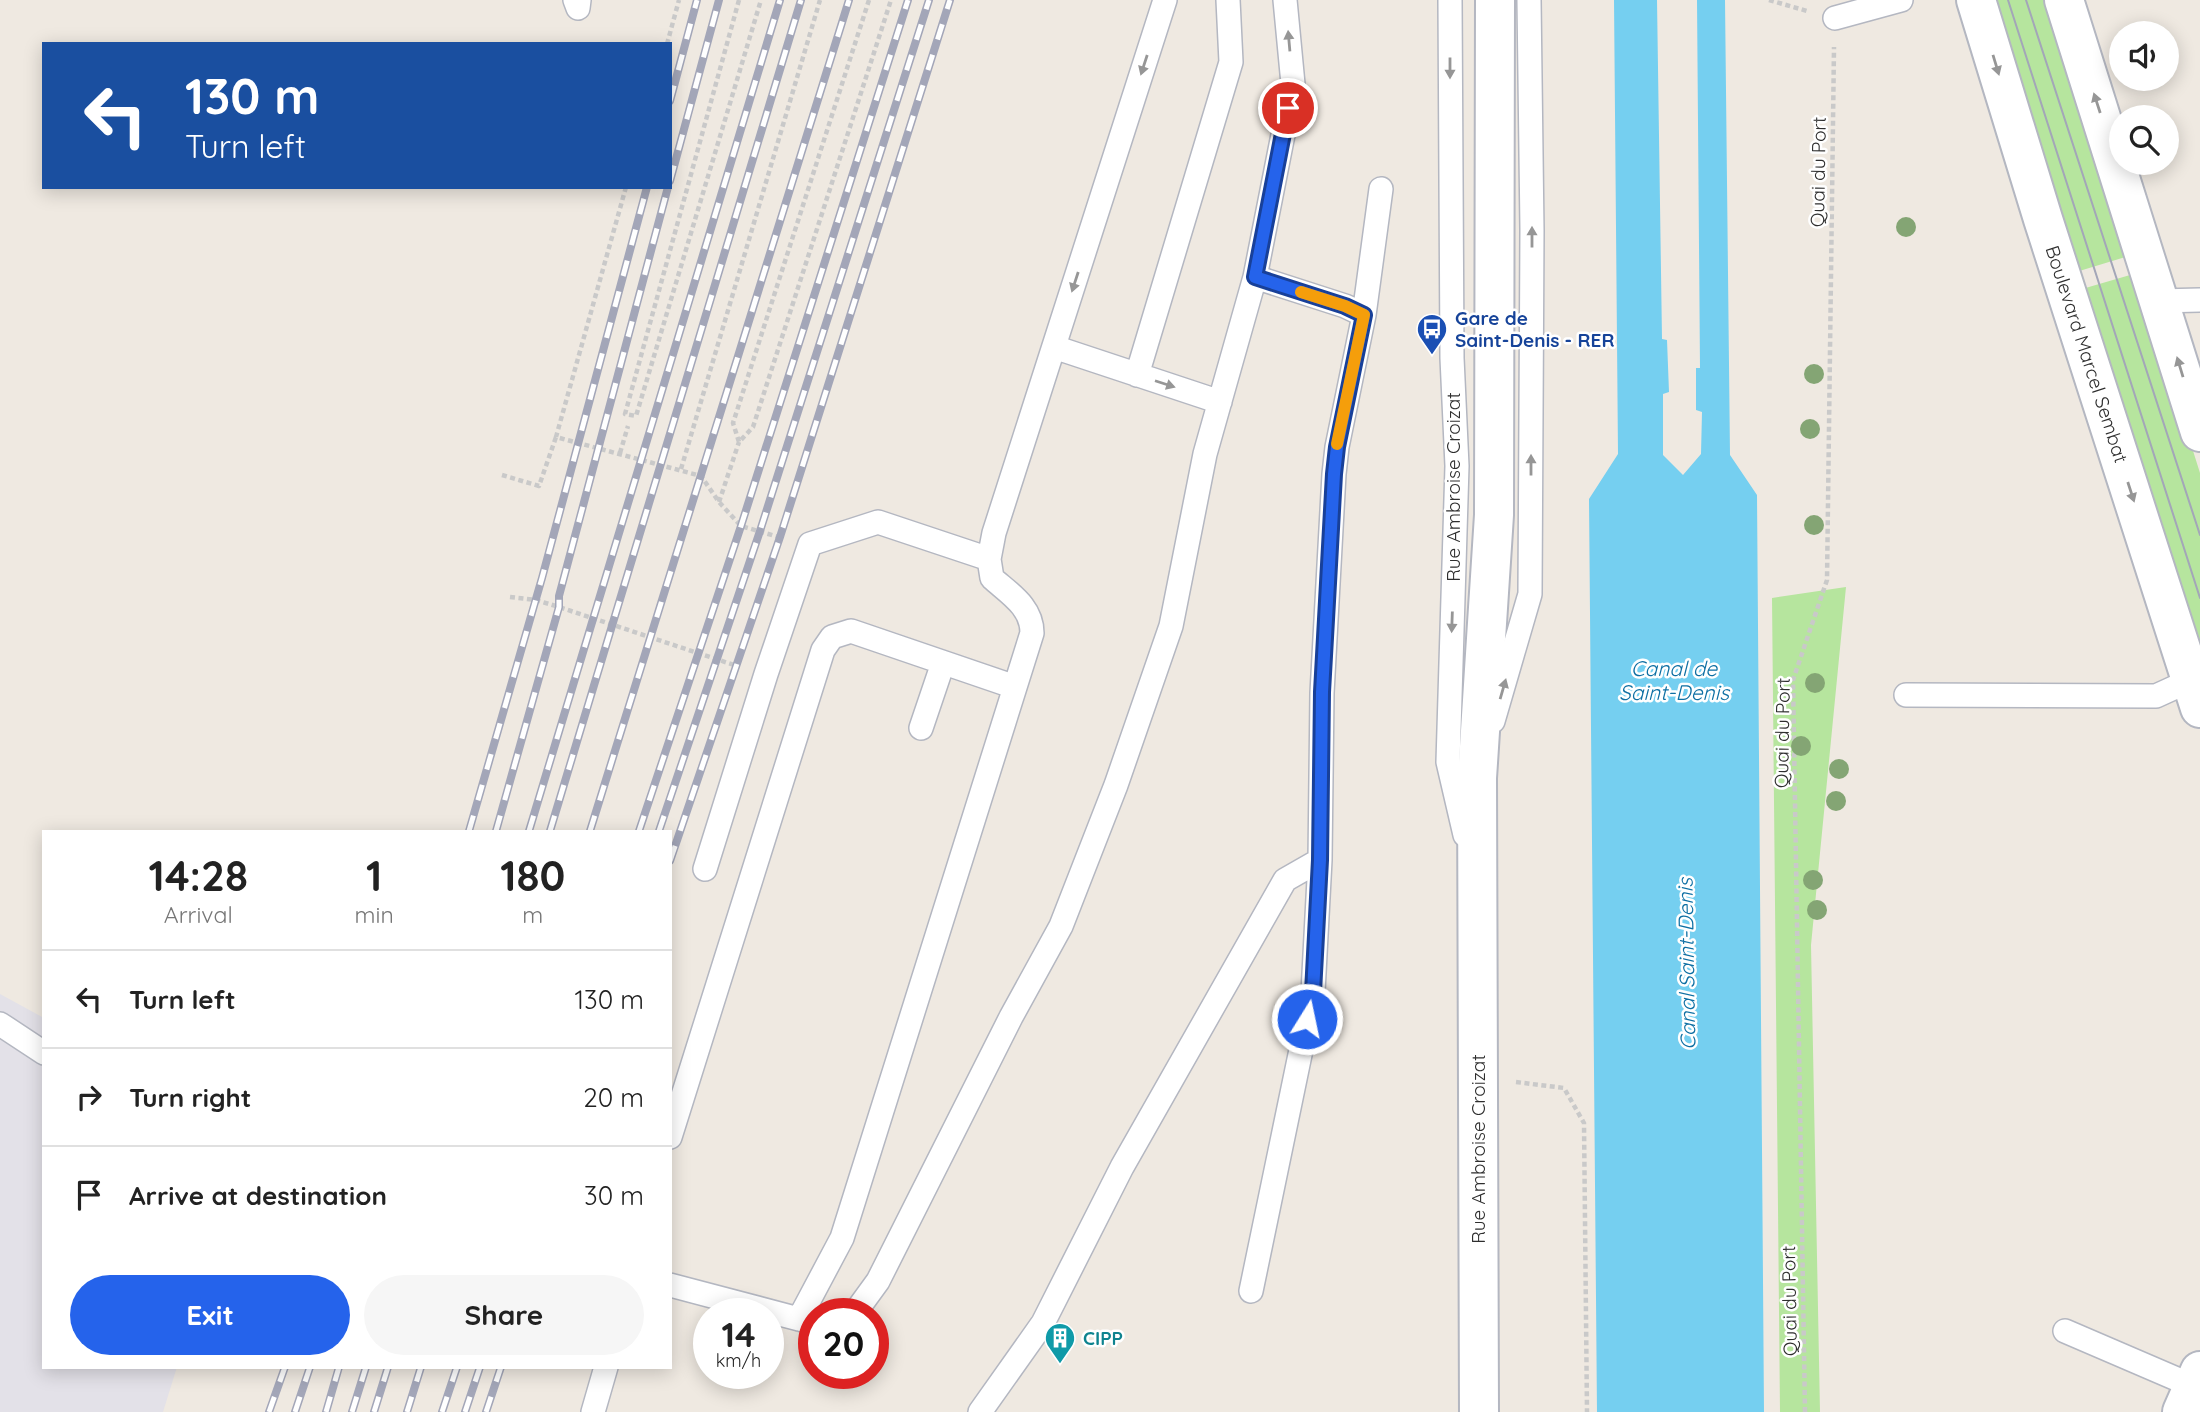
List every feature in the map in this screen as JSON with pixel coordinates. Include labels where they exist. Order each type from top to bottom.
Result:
[{"type":"main road","name":"Rue Ambroise Croizat","points":[[1479,1412],[1477,778],[1494,515],[1495,0]]},
{"type":"main road","name":"Boulevard Marcel Sembat","points":[[1976,0],[2195,694]]},
{"type":"main road","points":[[2064,0],[2200,432]]},
{"type":"lane","points":[[816,1298],[842,1238],[1032,633],[1032,618],[1018,600],[992,578],[989,559],[994,533],[1165,0]]},
{"type":"lane","points":[[1137,374],[1231,62],[1228,0]]},
{"type":"lane","points":[[865,1298],[877,1281],[1011,1017],[1061,926],[1116,785],[1171,626],[1205,454],[1255,277],[1293,84],[1285,0]]},
{"type":"lane","name":"Rue Ambroise Croizat","points":[[1450,0],[1451,358],[1457,466],[1448,762],[1477,887]]},
{"type":"lane","name":"Rue Ambroise Croizat","points":[[1477,778],[1530,594],[1532,230],[1529,0]]},
{"type":"lane","points":[[1835,18],[1901,0]]},
{"type":"lane","points":[[1251,1291],[1313,992],[1320,860],[1322,692],[1334,474],[1364,315],[1381,189]]},
{"type":"lane","points":[[1255,277],[1345,306],[1364,315]]},
{"type":"lane","points":[[2159,301],[2200,300]]},
{"type":"lane","points":[[1054,346],[1220,402]]},
{"type":"lane","points":[[705,869],[765,674],[810,544],[878,522],[989,559]]},
{"type":"lane","points":[[672,1131],[822,649],[832,637],[851,631],[1015,687]]},
{"type":"lane","points":[[921,729],[943,663]]},
{"type":"lane","points":[[1906,695],[2195,694]]},
{"type":"lane","points":[[980,1412],[1043,1322],[1122,1167],[1285,880],[1320,860]]},
{"type":"lane","points":[[0,1024],[42,1052]]},
{"type":"lane","points":[[672,1287],[798,1319]]},
{"type":"lane","points":[[2065,1331],[2192,1390]]},
{"type":"lane","points":[[593,1412],[605,1369]]},
{"type":"path","points":[[668,42],[679,0]]},
{"type":"path","points":[[739,0],[625,414],[636,416],[761,0]]},
{"type":"path","points":[[681,469],[820,0]]},
{"type":"path","points":[[739,442],[733,423],[869,0]]},
{"type":"path","points":[[719,502],[739,442],[753,428],[891,0]]},
{"type":"path","points":[[1769,0],[1835,18]]},
{"type":"path","name":"Quai du Port","points":[[1805,1412],[1793,680],[1827,580],[1835,18]]},
{"type":"path","points":[[502,475],[539,486],[556,437],[625,189]]},
{"type":"path","points":[[620,453],[628,426]]},
{"type":"path","points":[[556,437],[701,476],[719,502],[741,526],[810,544]]},
{"type":"path","points":[[510,597],[536,600],[765,674]]},
{"type":"path","points":[[1477,1077],[1564,1088],[1584,1123],[1587,1412]]},
{"type":"shaded area","points":[[0,994],[42,1017],[42,1369],[176,1369],[163,1412],[0,1412]]},
{"type":"green space","points":[[1993,0],[2051,0],[2132,255],[2076,272]]},
{"type":"green space","points":[[2137,273],[2200,473],[2200,663],[2082,289]]},
{"type":"green space","points":[[1846,587],[1811,945],[1820,1412],[1780,1412],[1772,598]]},
{"type":"water","name":"Canal de Saint-Denis","points":[[1614,0],[1657,0],[1662,339],[1667,340],[1669,392],[1663,394],[1663,455],[1683,475],[1701,454],[1702,412],[1696,410],[1696,368],[1700,368],[1697,0],[1725,0],[1730,455],[1757,495],[1764,1412],[1597,1412],[1589,499],[1618,454]]},
{"type":"tram line","points":[[2008,0],[2200,598]]},
{"type":"tram line","points":[[2026,0],[2200,535]]},
{"type":"railway","points":[[672,94],[697,0]]},
{"type":"railway","points":[[672,174],[719,0]]},
{"type":"railway","points":[[529,830],[780,0]]},
{"type":"railway","points":[[550,830],[801,0]]},
{"type":"railway","points":[[590,830],[849,0]]},
{"type":"railway","points":[[639,830],[741,526],[908,0]]},
{"type":"railway","points":[[659,830],[760,531],[929,0]]},
{"type":"railway","points":[[672,855],[780,537],[950,0]]},
{"type":"railway","points":[[469,830],[542,578],[646,189]]},
{"type":"railway","points":[[496,830],[559,607],[559,596],[667,189]]},
{"type":"railway","points":[[269,1412],[284,1369]]},
{"type":"railway","points":[[295,1412],[309,1369]]},
{"type":"railway","points":[[326,1412],[338,1369]]},
{"type":"railway","points":[[352,1412],[365,1369]]},
{"type":"railway","points":[[374,1412],[387,1369]]},
{"type":"railway","points":[[407,1412],[420,1369]]},
{"type":"railway","points":[[442,1412],[456,1369]]},
{"type":"railway","points":[[465,1412],[479,1369]]},
{"type":"railway","points":[[486,1412],[500,1369]]},
{"type":"slow traffic","points":[[1301,292],[1364,315],[1337,444]]},
{"type":"place","name":"Gare de Saint-Denis - RER","points":[[1432,356]]},
{"type":"place","name":"CIPP","points":[[1060,1365]]},
{"type":"route","points":[[1288,108],[1255,277],[1345,306],[1364,315],[1334,474],[1322,692],[1320,860],[1313,992],[1307,1019]]},
{"type":"water label","name":"Canal Saint-Denis","points":[[1687,964]]}]
